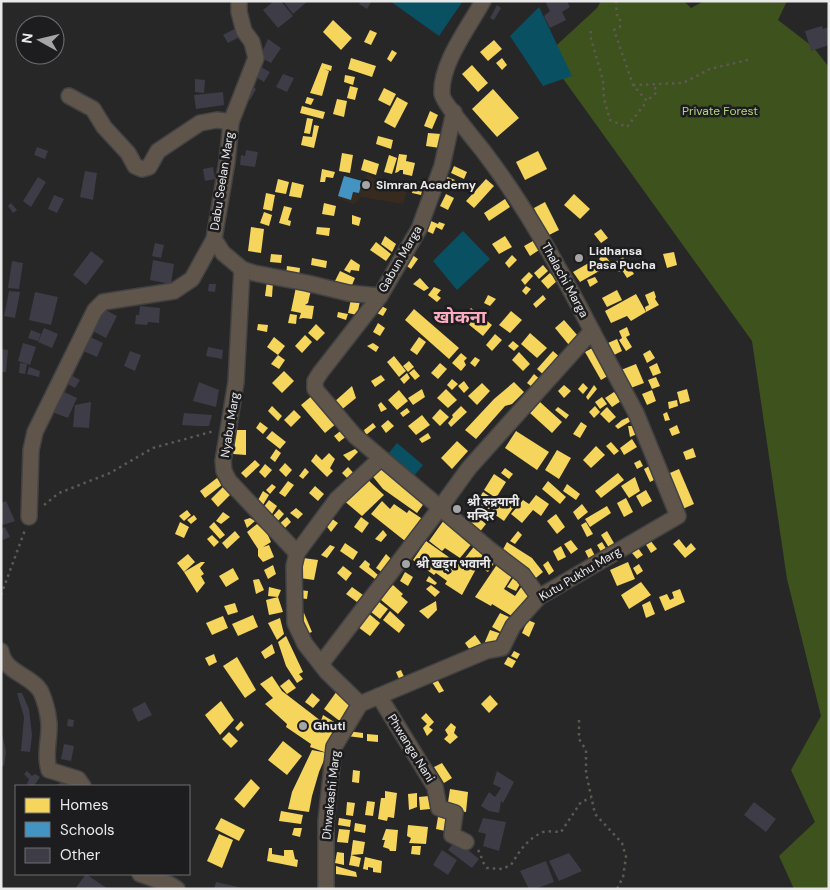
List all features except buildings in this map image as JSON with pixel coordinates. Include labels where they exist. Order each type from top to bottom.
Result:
[{"type":"street","name":"Dabu Seelan Marg","points":[[29,517],[30,450],[35,432],[95,310],[103,302],[174,291],[192,279],[214,239],[227,162],[231,122],[256,58],[252,42],[244,31],[239,12],[239,1]]},
{"type":"street","name":"Thalachi Marga","points":[[321,664],[469,468],[592,331],[564,276],[526,214],[494,165],[442,97],[442,81],[454,52],[483,1]]},
{"type":"street","points":[[69,96],[93,109],[104,127],[128,153],[135,166],[142,169],[149,167],[158,151],[200,123],[217,120],[231,122]]},
{"type":"street","name":"Gabun Marga","points":[[381,458],[355,436],[315,389],[315,381],[380,296],[419,229],[442,166],[454,112]]},
{"type":"street","points":[[214,239],[224,254],[242,269],[348,293],[380,296]]},
{"type":"street","name":"Nyabu Marg","points":[[242,269],[236,382],[224,471],[229,481],[297,553]]},
{"type":"street","name":"Kutu Pukhu Marg","points":[[360,704],[486,651],[502,648],[513,626],[539,597],[678,516],[636,413],[592,331]]},
{"type":"street","points":[[360,704],[321,664],[305,644],[295,623],[294,566],[297,553],[338,499],[381,458],[440,508],[524,574],[539,597]]},
{"type":"street","points":[[1,651],[2,657],[9,666],[40,690],[49,723],[46,761],[49,770],[78,780],[82,785]]},
{"type":"street","name":"Phwanga Nani","points":[[379,696],[435,787],[439,808],[455,813],[452,836],[466,842]]},
{"type":"street","name":"Dhwakashi Marg","points":[[326,889],[326,821],[334,747],[360,704]]},
{"type":"street","points":[[143,875],[169,884],[177,889]]},
{"type":"path","points":[[616,1],[617,15],[620,17],[620,27],[614,30],[633,85],[647,101]]},
{"type":"path","points":[[590,31],[604,80],[604,99],[610,120],[627,127],[656,92],[653,84]]},
{"type":"path","points":[[633,85],[683,83],[710,69],[748,60]]},
{"type":"path","points":[[1,595],[29,517],[59,493],[110,473],[153,448],[230,427]]},
{"type":"path","points":[[580,720],[579,739],[586,750],[586,774],[595,814],[622,843],[626,857],[623,877],[617,889]]},
{"type":"path","points":[[466,842],[477,850],[481,855],[483,864],[487,868],[502,869],[511,866],[520,849],[542,832],[561,832],[581,802],[592,798]]},
{"type":"shaded area","name":"Simran Academy","points":[[367,174],[407,192],[403,204],[361,197],[354,204],[338,199],[344,176],[362,181],[365,180]]},
{"type":"green space","name":"Private Forest","points":[[601,1],[684,1],[691,8],[704,1],[787,1],[778,20],[813,47],[829,67],[829,889],[794,889],[779,856],[815,822],[791,770],[821,716],[787,579],[752,341],[546,55],[597,8]]},
{"type":"water","points":[[390,1],[463,1],[439,36]]},
{"type":"water","points":[[539,7],[572,76],[543,86],[510,36]]},
{"type":"water","points":[[463,231],[490,259],[457,290],[433,261]]},
{"type":"water","points":[[397,443],[423,465],[410,481],[384,459]]},
{"type":"place","name":"Simran Academy","points":[[366,185]]},
{"type":"place","name":"Lidhansa Pasa Pucha","points":[[579,258]]},
{"type":"place","name":"श्री रुद्रयानी मन्दिर","points":[[457,509]]},
{"type":"place","name":"श्री खड्ग भवानी","points":[[406,564]]},
{"type":"place","name":"Ghuti","points":[[303,726]]},
{"type":"district","name":"खोकना","points":[[460,317]]}]
